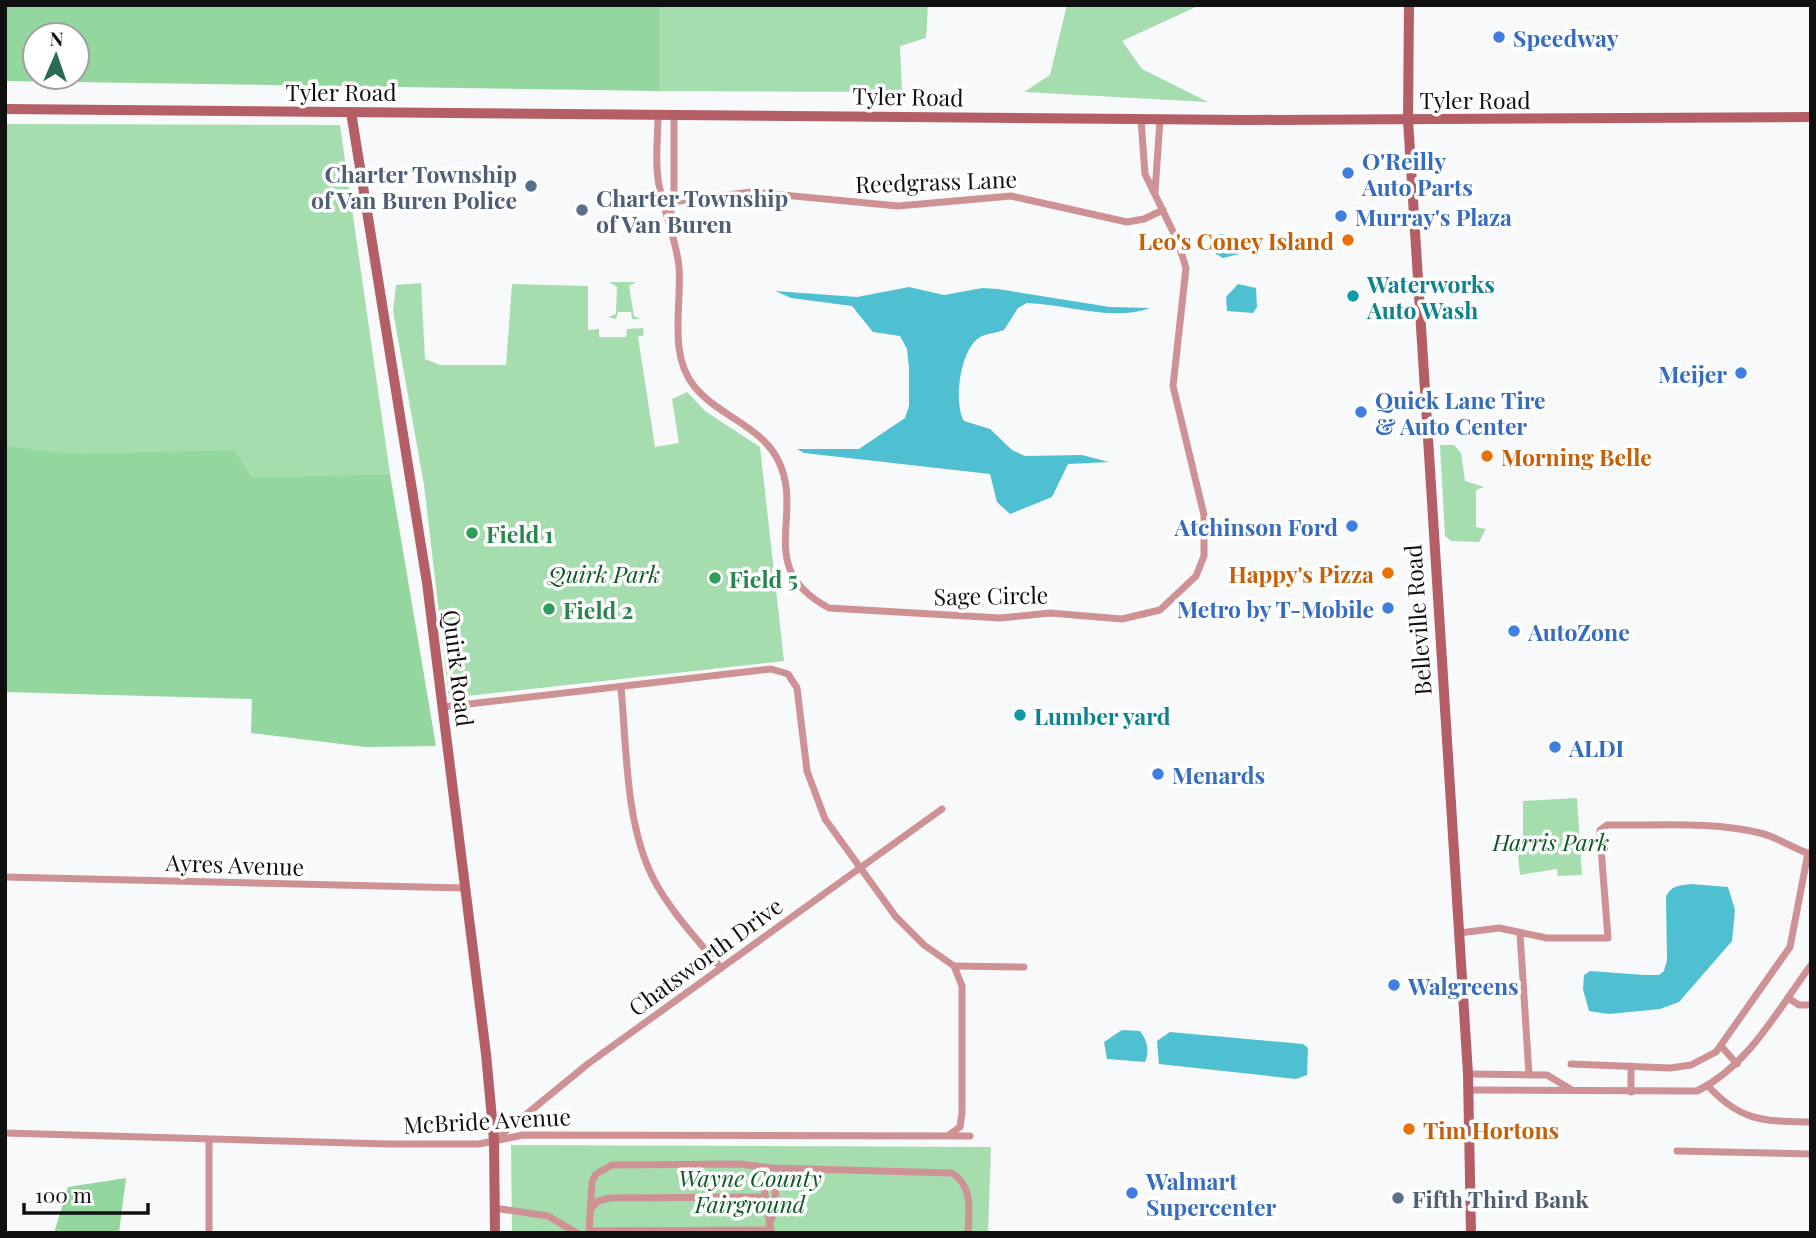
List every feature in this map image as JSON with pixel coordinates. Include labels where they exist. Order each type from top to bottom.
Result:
[{"type":"street","name":"Belleville Road","points":[[1409,5],[1408,120],[1469,1090],[1471,1233]]},
{"type":"street","name":"Tyler Road","points":[[5,108],[1142,120],[1811,117]]},
{"type":"street","name":"Quirk Road","points":[[351,112],[427,583],[443,707],[494,1140],[495,1233]]},
{"type":"street","name":"Sage Circle","points":[[658,115],[658,177],[678,265],[677,322],[682,362],[692,384],[716,407],[760,436],[778,459],[785,487],[784,549],[794,582],[808,597],[829,608],[1000,618],[1050,613],[1122,619],[1160,610],[1196,576],[1206,542],[1205,515],[1173,386],[1173,364],[1186,268],[1178,242],[1145,174],[1142,120]]},
{"type":"street","name":"Sage Circle","points":[[669,218],[674,202],[674,115]]},
{"type":"street","name":"Sage Circle","points":[[1155,193],[1160,120]]},
{"type":"street","name":"Reedgrass Lane","points":[[664,203],[751,192],[898,206],[1011,196],[1127,222],[1145,219],[1163,210]]},
{"type":"street","points":[[443,707],[771,669],[788,674],[797,688],[803,752],[812,789],[825,819],[903,925],[924,945],[954,966],[962,986],[962,1113],[960,1127],[945,1135]]},
{"type":"street","points":[[621,688],[637,832],[648,866],[668,903],[721,968]]},
{"type":"street","name":"Chatsworth Drive","points":[[494,1140],[589,1063],[942,809]]},
{"type":"street","points":[[1459,933],[1499,928],[1547,938],[1608,939],[1600,835],[1600,830],[1607,825],[1730,828],[1775,837],[1809,853],[1790,947],[1721,1046],[1709,1057],[1691,1065],[1571,1064]]},
{"type":"street","name":"Ayres Avenue","points":[[5,877],[464,888]]},
{"type":"street","points":[[1520,933],[1529,1075]]},
{"type":"street","points":[[1469,1090],[1697,1091],[1724,1077],[1737,1064],[1811,965]]},
{"type":"street","points":[[954,966],[1024,967]]},
{"type":"street","points":[[1788,998],[1799,1005],[1811,1005]]},
{"type":"street","points":[[1721,1046],[1737,1064]]},
{"type":"street","points":[[1630,1066],[1631,1092]]},
{"type":"street","points":[[1468,1074],[1547,1075],[1573,1091]]},
{"type":"street","points":[[1708,1086],[1724,1104],[1747,1117],[1811,1122]]},
{"type":"street","name":"McBride Avenue","points":[[5,1133],[388,1144],[479,1144],[523,1135],[970,1136]]},
{"type":"street","points":[[209,1140],[209,1233]]},
{"type":"street","points":[[1677,1151],[1811,1154]]},
{"type":"street","points":[[770,1228],[589,1232],[592,1182],[596,1174],[612,1165],[740,1164],[771,1168],[944,1171],[960,1178],[968,1196],[968,1233]]},
{"type":"street","points":[[770,1228],[765,1197],[771,1168]]},
{"type":"street","points":[[770,1228],[775,1214],[771,1168]]},
{"type":"street","points":[[590,1211],[598,1202],[609,1198],[765,1197]]},
{"type":"street","points":[[494,1208],[548,1216],[577,1233]]},
{"type":"green space","points":[[5,5],[659,5],[659,91],[91,82],[91,21],[21,21],[21,81],[5,81]]},
{"type":"green space","points":[[659,5],[928,5],[926,38],[900,46],[902,92],[659,91]]},
{"type":"green space","points":[[1067,5],[1200,5],[1122,41],[1142,69],[1208,102],[1024,92],[1050,75]]},
{"type":"green space","points":[[5,124],[340,125],[390,474],[250,486],[5,456]]},
{"type":"green space","points":[[609,282],[636,282],[629,286],[634,316],[641,319],[632,319],[631,312],[618,312],[616,319],[608,317],[616,314],[617,287]]},
{"type":"green space","name":"Quirk Park","points":[[421,283],[425,359],[440,365],[506,365],[512,284],[588,286],[588,330],[599,329],[599,337],[626,337],[627,329],[643,328],[644,335],[638,337],[655,447],[679,443],[672,399],[687,392],[705,411],[760,447],[784,661],[449,698],[424,485],[393,311],[396,285]]},
{"type":"green space","points":[[1440,445],[1454,445],[1461,453],[1465,481],[1484,487],[1476,490],[1476,527],[1486,529],[1479,542],[1451,541],[1445,536]]},
{"type":"green space","points":[[5,446],[69,454],[234,450],[252,478],[390,474],[436,746],[365,747],[251,733],[252,699],[5,692]]},
{"type":"green space","name":"Harris Park","points":[[1577,798],[1582,875],[1558,876],[1557,869],[1520,875],[1518,856],[1523,852],[1523,801]]},
{"type":"green space","name":"Wayne County Fairground","points":[[511,1145],[991,1147],[988,1233],[512,1233]]},
{"type":"green space","points":[[126,1178],[119,1233],[54,1233],[68,1187]]},
{"type":"water","points":[[1220,234],[1236,237],[1240,244],[1239,254],[1223,258],[1216,254],[1213,238]]},
{"type":"water","points":[[1238,284],[1256,288],[1257,307],[1253,313],[1227,311],[1226,297]]},
{"type":"water","points":[[909,287],[944,295],[982,288],[998,289],[1110,307],[1150,308],[1136,312],[1106,313],[1027,303],[1018,308],[1004,330],[982,336],[974,342],[964,363],[959,402],[964,421],[990,429],[1012,450],[1025,456],[1082,455],[1109,462],[1068,464],[1052,497],[1010,514],[997,502],[990,474],[804,453],[797,449],[859,449],[905,418],[909,406],[907,349],[900,336],[873,332],[852,306],[791,298],[775,291],[857,297]]},
{"type":"water","points":[[1691,884],[1728,887],[1735,910],[1732,941],[1679,1002],[1660,1009],[1609,1014],[1589,1011],[1583,989],[1584,975],[1590,971],[1659,975],[1664,971],[1667,960],[1666,897],[1673,888]]},
{"type":"water","points":[[1122,1030],[1140,1031],[1147,1046],[1145,1062],[1107,1059],[1104,1042]]},
{"type":"water","points":[[1170,1032],[1303,1044],[1308,1048],[1307,1075],[1296,1079],[1159,1064],[1157,1041]]},
{"type":"place","name":"Speedway","points":[[1499,37]]},
{"type":"place","name":"O'Reilly Auto Parts","points":[[1348,173]]},
{"type":"place","name":"Charter Township of Van Buren Police","points":[[531,186]]},
{"type":"place","name":"Charter Township of Van Buren","points":[[582,210]]},
{"type":"place","name":"Murray's Plaza","points":[[1341,216]]},
{"type":"place","name":"Leo's Coney Island","points":[[1348,240]]},
{"type":"place","name":"Waterworks Auto Wash","points":[[1353,296]]},
{"type":"place","name":"Meijer","points":[[1741,373]]},
{"type":"place","name":"Quick Lane Tire & Auto Center","points":[[1361,412]]},
{"type":"place","name":"Morning Belle","points":[[1487,456]]},
{"type":"place","name":"Atchinson Ford","points":[[1352,526]]},
{"type":"place","name":"Field 1","points":[[472,533]]},
{"type":"place","name":"Happy's Pizza","points":[[1388,573]]},
{"type":"place","name":"Field 5","points":[[715,578]]},
{"type":"place","name":"Metro by T-Mobile","points":[[1388,608]]},
{"type":"place","name":"Field 2","points":[[549,609]]},
{"type":"place","name":"AutoZone","points":[[1514,631]]},
{"type":"place","name":"Lumber yard","points":[[1020,715]]},
{"type":"place","name":"ALDI","points":[[1555,747]]},
{"type":"place","name":"Menards","points":[[1158,774]]},
{"type":"place","name":"Walgreens","points":[[1394,985]]},
{"type":"place","name":"Tim Hortons","points":[[1409,1129]]},
{"type":"place","name":"Walmart Supercenter","points":[[1132,1193]]},
{"type":"place","name":"Fifth Third Bank","points":[[1398,1198]]}]
